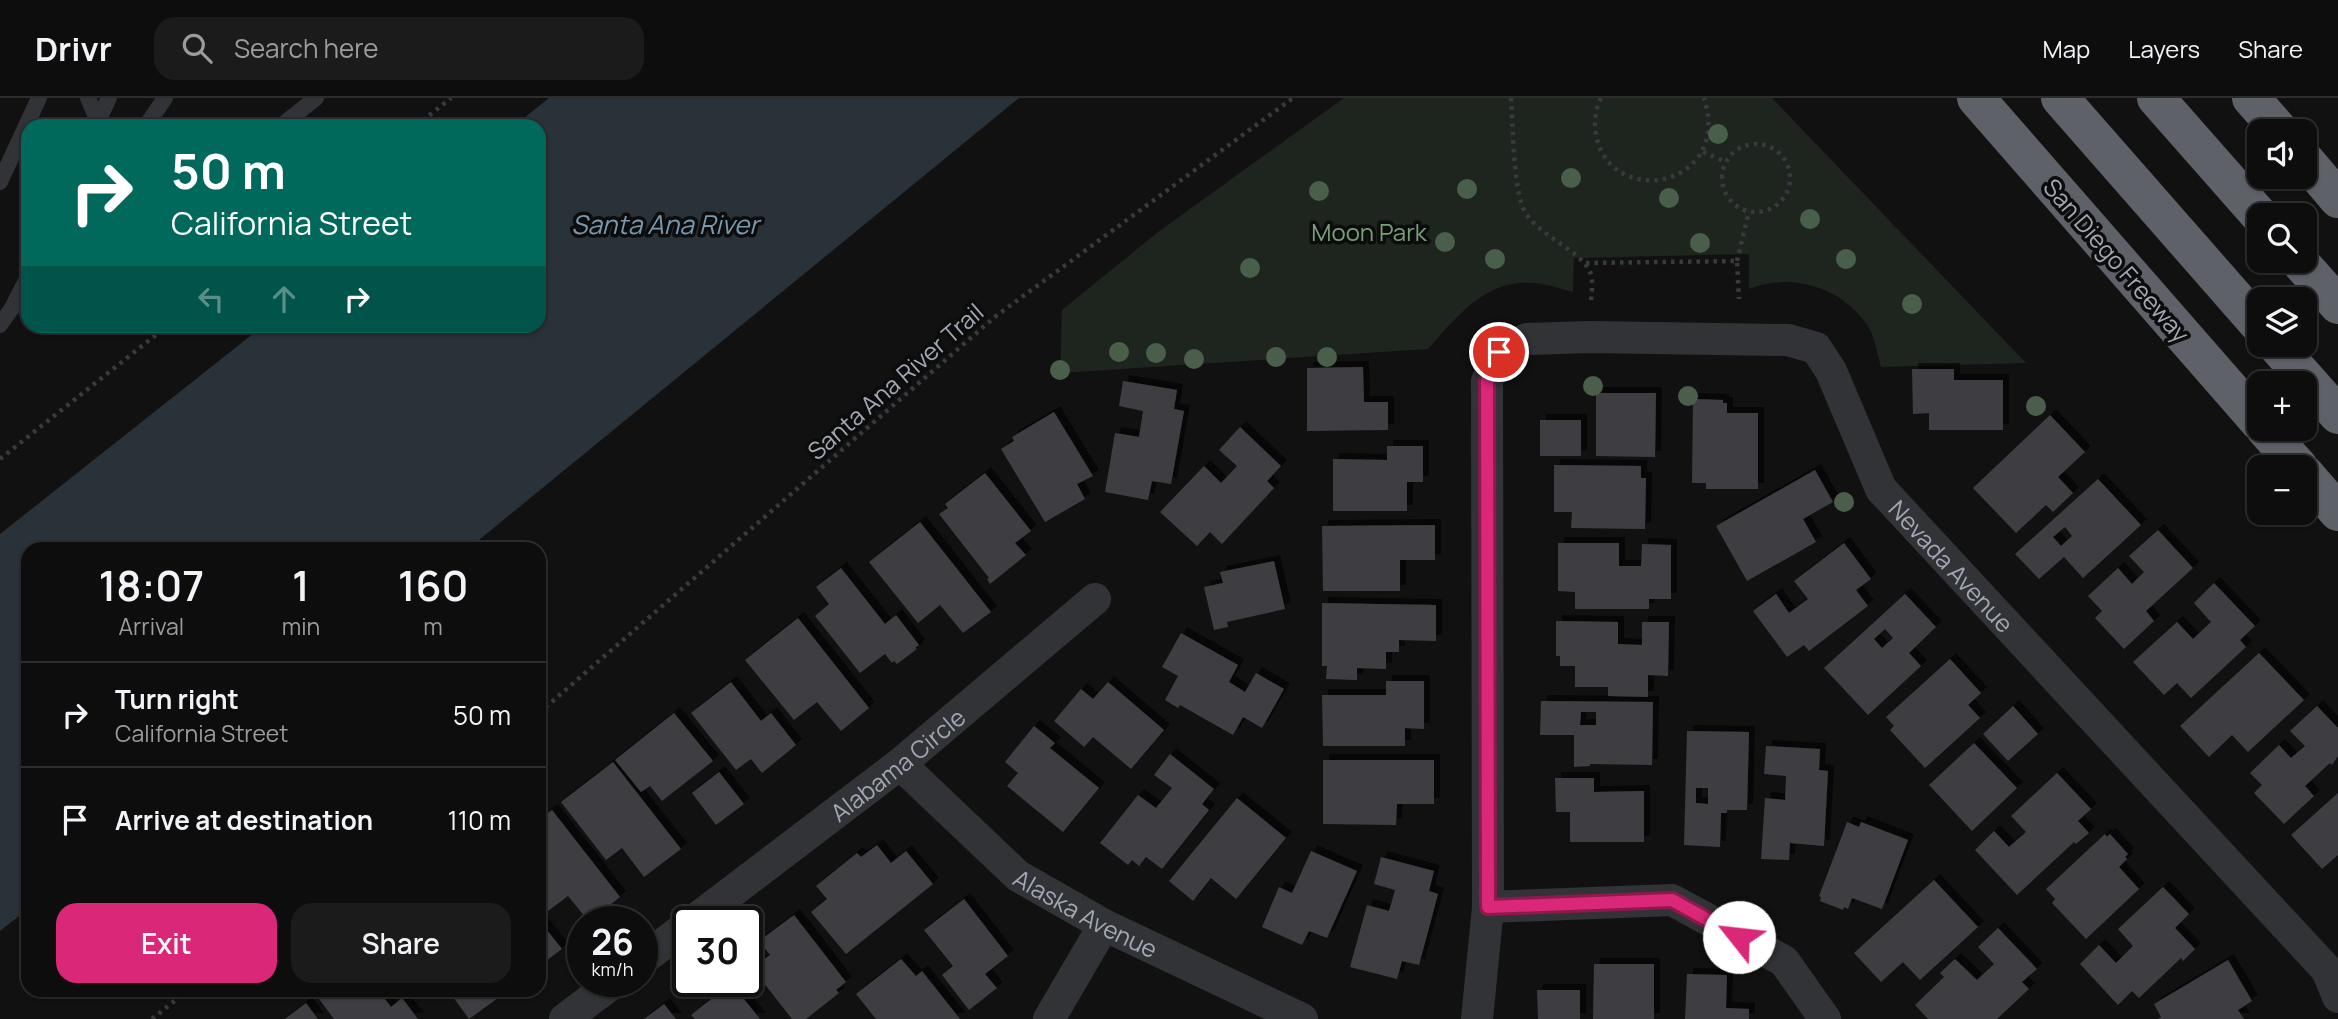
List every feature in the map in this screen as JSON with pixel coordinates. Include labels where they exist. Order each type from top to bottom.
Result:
[{"type":"highway","name":"San Diego Freeway","points":[[1976,98],[2247,408]]},
{"type":"highway","points":[[2060,98],[2247,311]]},
{"type":"highway","points":[[2156,98],[2248,203]]},
{"type":"highway","points":[[2251,98],[2269,119]]},
{"type":"highway","points":[[2317,174],[2338,199]]},
{"type":"highway","points":[[2310,273],[2338,304]]},
{"type":"highway","points":[[2287,357],[2338,415]]},
{"type":"highway","points":[[2276,441],[2288,455]]},
{"type":"highway","points":[[2317,488],[2338,512]]},
{"type":"street","name":"Nevada Avenue","points":[[1488,907],[1487,381],[1499,352],[1527,339],[1590,337],[1788,340],[1816,348],[1831,371],[1881,489],[2327,971],[2338,997]]},
{"type":"street","name":"Alabama Circle","points":[[714,906],[900,764],[1095,598]]},
{"type":"street","name":"Alaska Avenue","points":[[900,764],[1018,876],[1104,925],[1302,1019]]},
{"type":"street","points":[[1477,1019],[1488,907],[1672,900],[1784,961],[1825,1019]]},
{"type":"street","points":[[1049,1019],[1104,925]]},
{"type":"street","points":[[565,1019],[594,997]]},
{"type":"lane","points":[[29,119],[39,98]]},
{"type":"lane","points":[[88,98],[96,119]]},
{"type":"lane","points":[[100,119],[109,98]]},
{"type":"lane","points":[[151,119],[165,98]]},
{"type":"lane","points":[[290,119],[316,98]]},
{"type":"lane","points":[[0,182],[21,137]]},
{"type":"lane","points":[[0,325],[21,290]]},
{"type":"path","points":[[425,119],[451,98]]},
{"type":"path","name":"Santa Ana River Trail","points":[[546,707],[996,316],[1293,98]]},
{"type":"path","points":[[1511,98],[1522,207],[1535,225],[1585,263],[1592,274],[1590,337]]},
{"type":"path","points":[[1601,98],[1594,124],[1598,143],[1608,161],[1622,173],[1657,181],[1675,176],[1691,166],[1703,152],[1709,135],[1710,116],[1704,98]]},
{"type":"path","points":[[1765,145],[1776,150],[1789,169],[1787,191],[1771,208],[1760,211],[1739,207],[1726,192],[1723,172],[1726,162],[1742,146],[1765,145]]},
{"type":"path","points":[[1703,152],[1726,162]]},
{"type":"path","points":[[1739,299],[1737,261],[1749,210]]},
{"type":"path","points":[[1585,263],[1737,261]]},
{"type":"path","points":[[0,459],[158,333]]},
{"type":"path","points":[[152,1019],[179,997]]},
{"type":"green space","name":"Moon Park","points":[[1344,98],[1772,98],[2026,363],[1881,367],[1868,326],[1844,301],[1814,286],[1798,283],[1765,284],[1749,289],[1749,254],[1574,258],[1573,292],[1535,283],[1502,286],[1462,312],[1428,349],[1060,373],[1062,310],[1158,232]]},
{"type":"water","name":"Santa Ana River","points":[[549,98],[1019,98],[477,542],[21,542],[21,914],[0,931],[0,534],[254,333],[546,333],[546,119],[523,119]]},
{"type":"building","points":[[1363,367],[1364,402],[1388,402],[1388,430],[1307,431],[1307,368]]},
{"type":"building","points":[[1912,369],[1954,369],[1954,380],[2003,380],[2003,430],[1929,430],[1929,413],[1913,414]]},
{"type":"building","points":[[1123,381],[1177,390],[1174,409],[1184,411],[1171,484],[1152,481],[1148,500],[1105,492],[1115,433],[1139,437],[1143,411],[1119,406]]},
{"type":"building","points":[[1596,393],[1656,393],[1655,457],[1596,456]]},
{"type":"building","points":[[1693,399],[1723,400],[1723,403],[1727,403],[1727,413],[1758,413],[1758,489],[1706,489],[1706,483],[1692,483]]},
{"type":"building","points":[[1054,412],[1093,476],[1077,484],[1085,499],[1045,522],[1001,449],[1014,441],[1012,437]]},
{"type":"building","points":[[2050,415],[2085,452],[2058,477],[2073,493],[2053,512],[2046,505],[2016,533],[1973,488]]},
{"type":"building","points":[[1540,420],[1581,420],[1581,456],[1540,456]]},
{"type":"building","points":[[1240,427],[1281,466],[1267,481],[1274,488],[1222,544],[1210,532],[1197,546],[1160,512],[1204,466],[1221,483],[1237,466],[1219,450]]},
{"type":"building","points":[[1387,446],[1423,446],[1423,482],[1407,482],[1407,511],[1333,511],[1333,459],[1387,460]]},
{"type":"building","points":[[1554,465],[1641,466],[1641,478],[1646,478],[1645,529],[1571,528],[1572,512],[1554,512]]},
{"type":"building","points":[[1815,470],[1833,502],[1803,519],[1816,542],[1747,581],[1716,526]]},
{"type":"building","points":[[985,473],[1031,531],[1015,543],[1026,555],[990,584],[987,579],[989,578],[939,514],[948,508],[945,504]]},
{"type":"building","points":[[2098,479],[2141,525],[2083,578],[2064,557],[2039,579],[2015,554]],"holes":[[[2065,527],[2072,536],[2061,546],[2053,537]]]},
{"type":"building","points":[[920,522],[991,612],[963,633],[940,605],[918,623],[869,562]]},
{"type":"building","points":[[1435,525],[1435,560],[1400,560],[1400,591],[1323,591],[1322,526]]},
{"type":"building","points":[[2158,530],[2193,568],[2146,611],[2154,621],[2124,649],[2095,618],[2102,611],[2088,596],[2118,568],[2132,584],[2144,572],[2129,556]]},
{"type":"building","points":[[1558,543],[1619,543],[1619,566],[1641,566],[1642,544],[1671,545],[1671,599],[1649,599],[1649,609],[1575,609],[1575,592],[1558,591]]},
{"type":"building","points":[[1844,543],[1871,579],[1856,590],[1868,606],[1809,651],[1804,645],[1787,657],[1753,611],[1776,594],[1789,613],[1808,599],[1794,581]]},
{"type":"building","points":[[1274,561],[1285,609],[1227,622],[1228,627],[1214,630],[1204,587],[1223,583],[1220,572]]},
{"type":"building","points":[[841,568],[885,624],[896,615],[919,645],[897,664],[894,661],[892,663],[885,654],[860,673],[815,616],[829,604],[816,587]]},
{"type":"building","points":[[2214,583],[2255,626],[2240,640],[2246,647],[2191,698],[2177,683],[2164,695],[2133,662],[2177,622],[2193,639],[2211,622],[2194,603]]},
{"type":"building","points":[[1905,594],[1936,627],[1909,653],[1921,666],[1868,715],[1824,668]],"holes":[[[1885,629],[1893,638],[1882,648],[1874,639]]]},
{"type":"building","points":[[1322,603],[1436,605],[1436,641],[1399,640],[1399,652],[1386,652],[1386,669],[1357,668],[1357,680],[1326,679],[1327,666],[1322,666]]},
{"type":"building","points":[[798,618],[869,708],[841,731],[817,702],[794,720],[745,660]]},
{"type":"building","points":[[1556,621],[1618,622],[1618,644],[1642,645],[1642,622],[1669,622],[1668,676],[1648,675],[1648,697],[1608,696],[1608,687],[1575,687],[1575,666],[1560,666],[1560,656],[1556,656]]},
{"type":"building","points":[[1181,633],[1238,665],[1229,682],[1245,692],[1256,673],[1284,689],[1262,728],[1243,717],[1233,735],[1180,705],[1178,708],[1165,700],[1178,676],[1162,667]]},
{"type":"building","points":[[2259,653],[2304,700],[2248,752],[2232,735],[2209,757],[2180,726]]},
{"type":"building","points":[[1950,659],[1981,693],[1968,705],[1980,718],[1925,768],[1890,730],[1894,726],[1886,717]]},
{"type":"building","points":[[1386,681],[1424,681],[1424,729],[1405,728],[1405,746],[1323,746],[1322,695],[1386,695]]},
{"type":"building","points":[[731,682],[761,721],[771,713],[796,745],[762,773],[751,759],[736,770],[691,713]]},
{"type":"building","points":[[1108,682],[1164,730],[1131,769],[1093,737],[1084,747],[1054,721],[1081,689],[1093,699]]},
{"type":"building","points":[[1541,701],[1653,702],[1652,765],[1590,764],[1574,767],[1574,735],[1540,735]],"holes":[[[1581,712],[1596,712],[1596,725],[1580,725]]]},
{"type":"building","points":[[2013,706],[2038,734],[2008,761],[1983,734]]},
{"type":"building","points":[[2317,706],[2338,728],[2338,756],[2332,765],[2330,763],[2305,786],[2314,796],[2284,824],[2254,793],[2262,785],[2250,773],[2279,745],[2291,758],[2305,746],[2290,731]]},
{"type":"building","points":[[674,713],[713,761],[662,801],[650,786],[641,792],[615,760]]},
{"type":"building","points":[[1034,726],[1055,743],[1050,748],[1099,788],[1063,832],[1007,786],[1018,773],[1005,762]]},
{"type":"building","points":[[1687,731],[1749,732],[1747,810],[1727,810],[1727,813],[1721,813],[1720,847],[1684,845]],"holes":[[[1696,788],[1708,788],[1708,804],[1696,803]]]},
{"type":"building","points":[[1974,743],[2017,788],[1972,831],[1929,785]]},
{"type":"building","points":[[1766,746],[1820,749],[1819,770],[1828,771],[1824,846],[1790,843],[1789,860],[1761,859],[1765,798],[1785,800],[1786,776],[1764,774]]},
{"type":"building","points":[[1170,754],[1214,789],[1202,804],[1209,810],[1162,869],[1146,857],[1139,866],[1132,860],[1128,865],[1100,843],[1138,795],[1156,808],[1172,788],[1154,775]]},
{"type":"building","points":[[1323,760],[1434,760],[1434,804],[1397,804],[1396,825],[1323,824]]},
{"type":"building","points":[[613,762],[681,849],[644,877],[622,848],[606,860],[561,802]]},
{"type":"building","points":[[719,772],[744,804],[716,825],[692,793]]},
{"type":"building","points":[[2057,773],[2091,809],[2078,821],[2089,833],[2076,844],[2074,842],[2017,895],[1975,850],[1994,831],[2009,847],[2026,832],[2011,816]]},
{"type":"building","points":[[1555,778],[1594,778],[1594,792],[1644,791],[1644,842],[1570,842],[1570,812],[1556,812]]},
{"type":"building","points":[[2338,793],[2338,855],[2322,869],[2291,835]]},
{"type":"building","points":[[1237,798],[1286,838],[1236,899],[1211,878],[1193,901],[1169,881]]},
{"type":"building","points":[[552,810],[620,897],[609,906],[576,906],[568,896],[548,911],[546,814]]},
{"type":"building","points":[[1847,822],[1859,827],[1861,822],[1908,840],[1882,909],[1852,898],[1848,909],[1844,907],[1843,910],[1820,901],[1819,896]]},
{"type":"building","points":[[2105,834],[2107,837],[2110,834],[2128,854],[2119,867],[2139,889],[2086,939],[2052,903],[2055,899],[2046,889]]},
{"type":"building","points":[[877,845],[891,863],[906,851],[933,884],[846,954],[811,912],[827,899],[816,886],[857,853],[861,857]]},
{"type":"building","points":[[1311,851],[1357,871],[1327,938],[1309,931],[1302,945],[1262,927],[1279,887],[1292,893]]},
{"type":"building","points":[[1381,857],[1434,871],[1429,891],[1438,894],[1419,965],[1402,961],[1397,979],[1350,967],[1367,905],[1389,911],[1395,890],[1374,884]]},
{"type":"building","points":[[1934,880],[1978,927],[1920,980],[1903,962],[1881,982],[1854,953]]},
{"type":"building","points":[[2163,887],[2189,914],[2175,928],[2195,949],[2183,961],[2181,958],[2139,998],[2132,991],[2118,1005],[2080,964],[2099,945],[2116,963],[2133,946],[2118,929]]},
{"type":"building","points":[[964,899],[1008,956],[985,974],[997,988],[969,1010],[942,975],[953,966],[924,930]]},
{"type":"building","points":[[794,915],[846,982],[836,990],[839,993],[806,1019],[792,1019],[763,982],[763,960],[770,955],[763,946],[763,938]]},
{"type":"building","points":[[1998,928],[2037,969],[2022,982],[2029,989],[1997,1019],[1928,1019],[1915,1005],[1944,977],[1940,973],[1955,959],[1977,980],[1994,964],[1978,947]]},
{"type":"building","points":[[546,929],[562,949],[546,961]]},
{"type":"building","points":[[901,959],[916,976],[922,971],[960,1019],[876,1019],[856,994]]},
{"type":"building","points":[[2228,960],[2252,1001],[2238,1010],[2244,1019],[2158,1019],[2161,1017],[2154,1004]]},
{"type":"building","points":[[1594,964],[1654,964],[1654,1019],[1593,1019]]},
{"type":"building","points":[[1687,974],[1727,975],[1726,1008],[1749,1009],[1749,1019],[1685,1019]]},
{"type":"building","points":[[1537,990],[1580,990],[1580,1019],[1538,1019]]},
{"type":"building","points":[[383,997],[391,1007],[402,998],[418,1019],[334,1019],[319,999]]},
{"type":"building","points":[[453,997],[497,997],[498,998],[469,1019]]},
{"type":"building","points":[[714,997],[747,997],[744,999],[760,1019],[695,1019],[691,1015]]},
{"type":"building","points":[[306,1003],[318,1019],[285,1019]]},
{"type":"building","points":[[664,1004],[676,1019],[644,1019]]},
{"type":"route","points":[[1499,352],[1487,381],[1488,907],[1672,900],[1739,937]]}]
